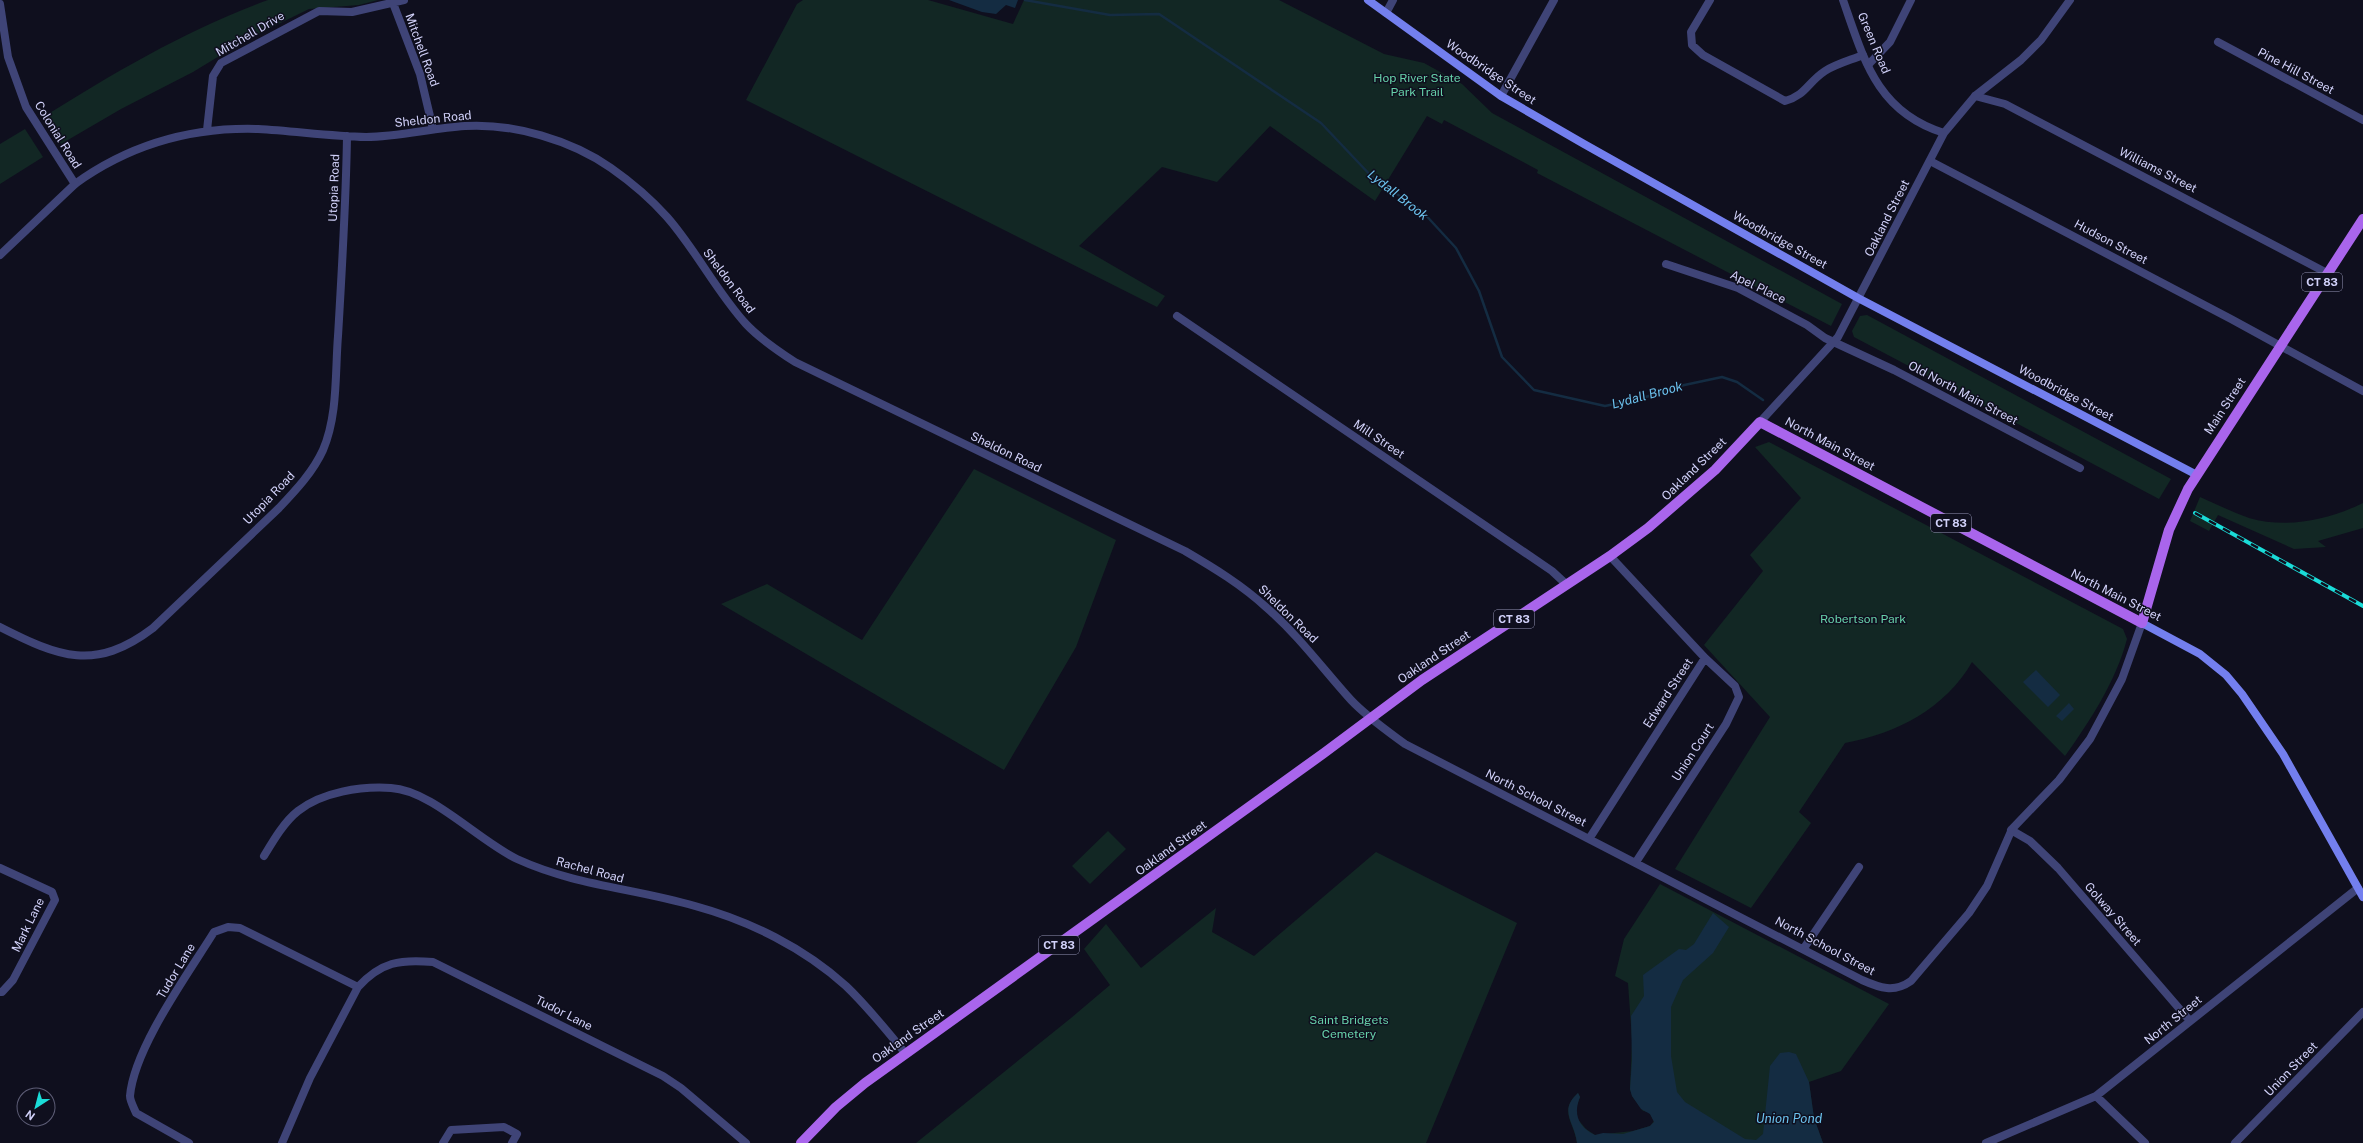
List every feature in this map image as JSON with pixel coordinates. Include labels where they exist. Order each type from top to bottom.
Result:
[{"type":"main road","name":"Woodbridge Street","points":[[1368,0],[1501,96],[1858,298],[2197,475]]},
{"type":"main road","name":"Main Street","points":[[2142,623],[2171,525],[2197,475],[2363,219]]},
{"type":"main road","name":"Oakland Street","points":[[801,1143],[840,1103],[906,1054],[1422,680],[1610,556],[1675,507],[1715,470],[1760,422]]},
{"type":"main road","name":"North Main Street","points":[[1760,422],[2200,654],[2226,676],[2238,690],[2283,754],[2363,897]]},
{"type":"street","name":"Mitchell Drive","points":[[207,130],[213,76],[221,63],[319,11],[326,9],[352,12],[404,0]]},
{"type":"street","points":[[1386,13],[1393,0]]},
{"type":"street","points":[[1501,96],[1554,0]]},
{"type":"street","points":[[1710,0],[1691,32],[1692,45],[1703,55],[1785,101],[1799,97],[1811,82],[1826,71],[1863,55]]},
{"type":"street","name":"Green Road","points":[[1843,0],[1863,55],[1892,104],[1904,114],[1930,129],[1944,133]]},
{"type":"street","points":[[1868,65],[1890,42],[1911,0]]},
{"type":"street","name":"Oakland Street","points":[[1760,422],[1834,342],[1944,133],[1975,96],[2021,60],[2041,40],[2070,0]]},
{"type":"street","name":"Mitchell Road","points":[[393,3],[420,74],[433,129]]},
{"type":"street","name":"Colonial Road","points":[[0,4],[8,57],[26,107],[75,184]]},
{"type":"street","name":"Pine Hill Street","points":[[2218,42],[2363,120]]},
{"type":"street","name":"Williams Street","points":[[1975,96],[2005,104],[2327,274]]},
{"type":"street","name":"Sheldon Road","points":[[0,255],[75,184],[97,169],[137,148],[176,136],[207,130],[259,129],[347,136],[391,135],[467,126],[527,132],[579,150],[608,166],[638,188],[667,218],[725,299],[747,324],[772,346],[795,362],[824,378],[1185,551],[1217,570],[1268,608],[1300,640],[1351,700],[1370,719]]},
{"type":"street","name":"Utopia Road","points":[[0,627],[46,650],[70,656],[94,656],[118,650],[135,642],[153,628],[298,489],[323,450],[333,409],[345,211],[347,136]]},
{"type":"street","name":"Hudson Street","points":[[1930,161],[2363,390]]},
{"type":"street","name":"Apel Place","points":[[1666,264],[1731,285],[1807,325],[1834,342]]},
{"type":"street","name":"Mill Street","points":[[1177,316],[1552,571],[1566,584]]},
{"type":"street","name":"Old North Main Street","points":[[1834,342],[1894,370],[2080,468]]},
{"type":"street","name":"Edward Street","points":[[1590,839],[1705,658],[1610,556]]},
{"type":"street","name":"North School Street","points":[[1370,719],[1405,744],[1876,986],[1886,989],[1903,986],[1934,955],[1969,913],[1987,886],[2011,830],[2059,780],[2093,734],[2126,670],[2142,623]]},
{"type":"street","name":"Union Court","points":[[1636,862],[1726,724],[1739,697],[1735,686],[1705,658]]},
{"type":"street","name":"Rachel Road","points":[[264,856],[297,811],[325,796],[365,789],[392,788],[417,794],[478,836],[516,858],[556,874],[590,884],[694,906],[746,924],[782,940],[817,963],[845,985],[865,1005],[906,1054]]},
{"type":"street","name":"Golway Street","points":[[2011,830],[2030,841],[2058,868],[2190,1021]]},
{"type":"street","points":[[1804,948],[1859,867]]},
{"type":"street","name":"Mark Lane","points":[[0,868],[52,892],[55,900],[13,980],[2,992],[0,992]]},
{"type":"street","name":"North Street","points":[[1986,1143],[2096,1096],[2358,888]]},
{"type":"street","name":"Tudor Lane","points":[[190,1143],[136,1113],[130,1097],[135,1075],[149,1039],[214,932],[228,927],[240,928],[358,987]]},
{"type":"street","name":"Tudor Lane","points":[[282,1143],[310,1078],[358,987],[370,974],[386,965],[409,960],[433,962],[663,1076],[681,1088],[746,1143]]},
{"type":"street","name":"Union Street","points":[[2235,1143],[2363,1012]]},
{"type":"street","points":[[2096,1096],[2145,1143]]},
{"type":"street","points":[[443,1143],[451,1130],[504,1127],[517,1134],[512,1143]]},
{"type":"green space","points":[[268,0],[378,0],[359,5],[309,9],[244,41],[193,72],[121,109],[61,144],[45,116],[98,83],[182,37],[239,11]]},
{"type":"green space","name":"Hop River State Park Trail","points":[[803,0],[928,0],[1013,24],[1024,0],[1279,0],[1384,54],[1424,63],[1462,84],[1492,113],[1842,304],[1831,326],[1537,173],[1538,170],[1444,120],[1442,124],[1427,116],[1375,201],[1270,126],[1217,182],[1162,167],[1079,246],[1165,296],[1157,307],[746,100],[797,4]]},
{"type":"green space","points":[[25,129],[43,157],[0,184],[0,144]]},
{"type":"green space","points":[[1867,315],[2171,479],[2159,499],[1854,337],[1852,331],[1860,316]]},
{"type":"green space","name":"Robertson Park","points":[[1769,442],[2123,629],[2127,639],[2109,685],[2093,715],[2065,756],[1972,662],[1948,693],[1918,716],[1901,726],[1883,733],[1845,743],[1799,812],[1811,823],[1751,908],[1675,869],[1770,717],[1704,645],[1763,571],[1750,555],[1801,498],[1755,447]]},
{"type":"green space","points":[[974,469],[1116,540],[1076,647],[1004,770],[721,604],[767,584],[862,640]]},
{"type":"green space","points":[[2200,497],[2249,518],[2278,523],[2293,523],[2322,518],[2363,503],[2363,528],[2318,541],[2326,547],[2294,549],[2218,515],[2209,531],[2190,521]]},
{"type":"green space","points":[[1108,831],[1126,849],[1090,884],[1072,866]]},
{"type":"green space","name":"Saint Bridgets Cemetery","points":[[1376,852],[1517,923],[1426,1143],[916,1143],[1110,985],[1084,949],[1106,924],[1141,968],[1216,908],[1212,932],[1254,956]]},
{"type":"green space","points":[[1660,884],[1889,1004],[1841,1071],[1809,1082],[1814,1118],[1823,1143],[1577,1143],[1568,1111],[1572,1099],[1578,1093],[1580,1097],[1576,1108],[1576,1117],[1586,1129],[1595,1135],[1633,1131],[1650,1126],[1654,1121],[1649,1112],[1643,1111],[1632,1096],[1630,1089],[1632,1040],[1628,983],[1615,976],[1624,939]]},
{"type":"water","points":[[949,0],[1018,0],[1015,8],[1006,5],[996,14],[982,12]]},
{"type":"water","points":[[2036,670],[2060,695],[2048,707],[2023,682]]},
{"type":"water","points":[[2069,703],[2074,709],[2062,721],[2056,716]]},
{"type":"water","name":"Union Pond","points":[[1713,913],[1729,927],[1713,953],[1683,980],[1671,1007],[1671,1056],[1677,1092],[1685,1102],[1745,1139],[1756,1140],[1763,1134],[1770,1066],[1780,1053],[1789,1052],[1796,1054],[1809,1082],[1814,1118],[1823,1143],[1577,1143],[1568,1111],[1572,1099],[1578,1093],[1580,1097],[1577,1109],[1578,1119],[1584,1128],[1595,1135],[1603,1133],[1623,1134],[1650,1126],[1654,1122],[1650,1114],[1641,1109],[1632,1096],[1630,1089],[1632,1060],[1631,1016],[1644,996],[1643,975],[1679,949],[1686,950],[1694,944]]},
{"type":"waterway","name":"Lydall Brook","points":[[1025,0],[1110,15],[1159,14],[1321,123],[1374,179],[1421,210],[1456,248],[1479,291],[1502,357],[1534,390],[1605,406],[1643,398],[1675,387],[1722,377],[1737,382],[1763,400]]},
{"type":"railway","points":[[2195,513],[2363,606]]}]
